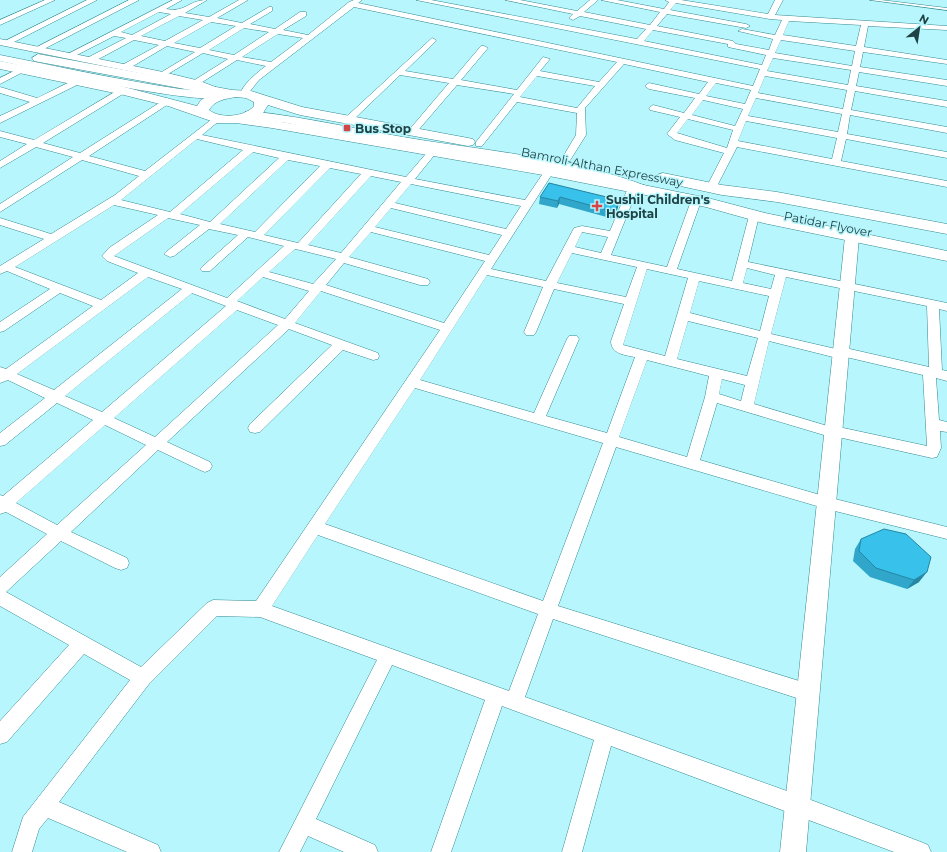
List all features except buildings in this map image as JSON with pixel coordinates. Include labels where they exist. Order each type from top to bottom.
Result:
[{"type":"main road","points":[[2,45],[223,94],[255,99],[292,114],[625,175],[642,181]]},
{"type":"main road","points":[[0,58],[148,88],[197,95],[223,94]]},
{"type":"main road","points":[[0,65],[123,90],[167,101],[208,114],[287,120],[365,135],[556,166],[618,180],[642,181]]},
{"type":"main road","points":[[148,88],[187,100],[208,114]]},
{"type":"main road","points":[[208,114],[207,102],[223,94]]},
{"type":"main road","points":[[243,117],[259,110],[255,99]]},
{"type":"main road","name":"Bamroli-Althan Expressway","points":[[255,99],[300,111],[566,160],[642,181]]},
{"type":"main road","points":[[243,117],[272,124],[549,170],[642,181],[709,195],[777,197],[947,229]]},
{"type":"main road","points":[[709,195],[754,216],[947,256]]},
{"type":"main road","name":"Patidar Flyover","points":[[709,195],[947,248]]},
{"type":"main road","name":"Patidar Flyover","points":[[743,202],[947,239]]},
{"type":"street","points":[[0,23],[51,0]]},
{"type":"street","points":[[2,45],[93,0]]},
{"type":"street","points":[[37,49],[135,0]]},
{"type":"street","points":[[68,56],[178,0]]},
{"type":"street","points":[[90,60],[203,0]]},
{"type":"street","points":[[125,67],[244,0]]},
{"type":"street","points":[[420,0],[454,6],[500,5],[533,13],[578,14],[625,10],[665,11],[721,59],[763,71],[850,88],[947,104]]},
{"type":"street","points":[[454,6],[463,0]]},
{"type":"street","points":[[533,13],[550,0]]},
{"type":"street","points":[[562,27],[594,0]]},
{"type":"street","points":[[604,0],[625,10],[651,27],[693,35],[771,54],[947,83]]},
{"type":"street","points":[[638,42],[665,11],[671,0],[694,2],[715,8],[734,8],[754,14],[786,19],[947,28]]},
{"type":"street","points":[[770,17],[779,0]]},
{"type":"street","points":[[255,99],[256,78],[355,2],[521,40],[714,80],[754,92],[947,130]]},
{"type":"street","points":[[500,5],[533,13],[542,24],[638,42],[744,28],[778,38],[947,62]]},
{"type":"street","points":[[693,35],[715,8]]},
{"type":"street","points":[[163,75],[269,9]]},
{"type":"street","points":[[159,10],[308,38]]},
{"type":"street","points":[[599,34],[625,10]]},
{"type":"street","points":[[196,83],[303,14]]},
{"type":"street","points":[[721,59],[754,14]]},
{"type":"street","points":[[671,271],[731,147],[786,19]]},
{"type":"street","points":[[521,40],[542,24]]},
{"type":"street","points":[[836,163],[850,88],[856,69],[865,24]]},
{"type":"street","points":[[113,33],[272,65]]},
{"type":"street","points":[[348,120],[432,40]]},
{"type":"street","points":[[2,45],[37,49],[163,75],[196,83],[223,94]]},
{"type":"street","points":[[412,132],[484,48]]},
{"type":"street","points":[[480,144],[546,59]]},
{"type":"street","points":[[566,160],[581,135],[581,111],[584,105],[622,61]]},
{"type":"street","points":[[0,81],[23,70]]},
{"type":"street","points":[[398,72],[455,82],[581,111]]},
{"type":"street","points":[[535,73],[601,85]]},
{"type":"street","points":[[714,80],[672,131],[675,136],[731,147],[836,163],[947,184]]},
{"type":"street","points":[[0,119],[78,81]]},
{"type":"street","points":[[649,86],[748,107]]},
{"type":"street","points":[[0,90],[37,102]]},
{"type":"street","points":[[0,164],[123,90]]},
{"type":"street","points":[[0,209],[167,101]]},
{"type":"street","points":[[653,108],[738,129]]},
{"type":"street","points":[[3,269],[112,201],[147,175],[195,136],[208,114]]},
{"type":"street","points":[[743,118],[947,155]]},
{"type":"street","points":[[0,134],[81,158],[147,175]]},
{"type":"street","points":[[195,136],[285,157],[527,204]]},
{"type":"street","points":[[250,149],[169,216],[113,250],[108,256],[373,356]]},
{"type":"street","points":[[144,678],[1,596],[59,533],[155,443],[287,324],[432,151]]},
{"type":"street","points":[[170,254],[210,226],[285,157]]},
{"type":"street","points":[[256,237],[327,165]]},
{"type":"street","points":[[260,609],[412,382],[549,170]]},
{"type":"street","points":[[121,563],[2,504],[103,419],[232,303],[262,273],[296,246],[368,173]]},
{"type":"street","points":[[605,257],[614,235],[642,181]]},
{"type":"street","points":[[112,201],[296,246],[424,282]]},
{"type":"street","points":[[388,204],[508,233]]},
{"type":"street","points":[[737,285],[754,216]]},
{"type":"street","points":[[0,222],[52,238]]},
{"type":"street","points":[[368,228],[492,259]]},
{"type":"street","points":[[530,332],[550,285],[578,230],[582,229],[614,235]]},
{"type":"street","points":[[206,269],[245,234]]},
{"type":"street","points":[[793,852],[852,237]]},
{"type":"street","points":[[569,249],[776,294]]},
{"type":"street","points":[[742,264],[947,306]]},
{"type":"street","points":[[643,265],[617,346],[620,349],[752,382]]},
{"type":"street","points":[[3,269],[59,288],[102,305]]},
{"type":"street","points":[[484,271],[631,302]]},
{"type":"street","points":[[2,375],[148,272]]},
{"type":"street","points":[[262,273],[317,288],[447,328]]},
{"type":"street","points":[[746,407],[766,336],[781,273]]},
{"type":"street","points":[[670,361],[684,316],[694,276]]},
{"type":"street","points":[[0,328],[59,288]]},
{"type":"street","points":[[0,440],[191,288]]},
{"type":"street","points":[[712,397],[834,432],[928,453],[934,451],[933,424],[937,374],[933,304]]},
{"type":"street","points":[[684,316],[937,374]]},
{"type":"street","points":[[934,328],[947,330]]},
{"type":"street","points":[[538,419],[573,339]]},
{"type":"street","points":[[255,428],[341,344]]},
{"type":"street","points":[[514,702],[643,354]]},
{"type":"street","points":[[692,464],[712,397],[716,373]]},
{"type":"street","points":[[2,375],[55,396],[204,466]]},
{"type":"street","points":[[412,382],[827,503],[947,533]]},
{"type":"street","points":[[933,424],[947,427]]},
{"type":"street","points":[[315,527],[548,610],[809,693]]},
{"type":"street","points":[[22,852],[30,824],[144,678],[213,608],[260,609],[798,805],[899,848],[920,852]]},
{"type":"street","points":[[0,735],[82,643]]},
{"type":"street","points":[[290,852],[388,656]]},
{"type":"street","points":[[441,852],[496,695]]},
{"type":"street","points":[[572,852],[605,735]]},
{"type":"street","points":[[44,806],[151,852]]},
{"type":"street","points":[[304,824],[368,852]]},
{"type":"lane","points":[[872,0],[947,9]]},
{"type":"place","name":"Bus Stop","points":[[347,128]]},
{"type":"place","name":"Sushil Children's Hospital","points":[[597,206]]}]
